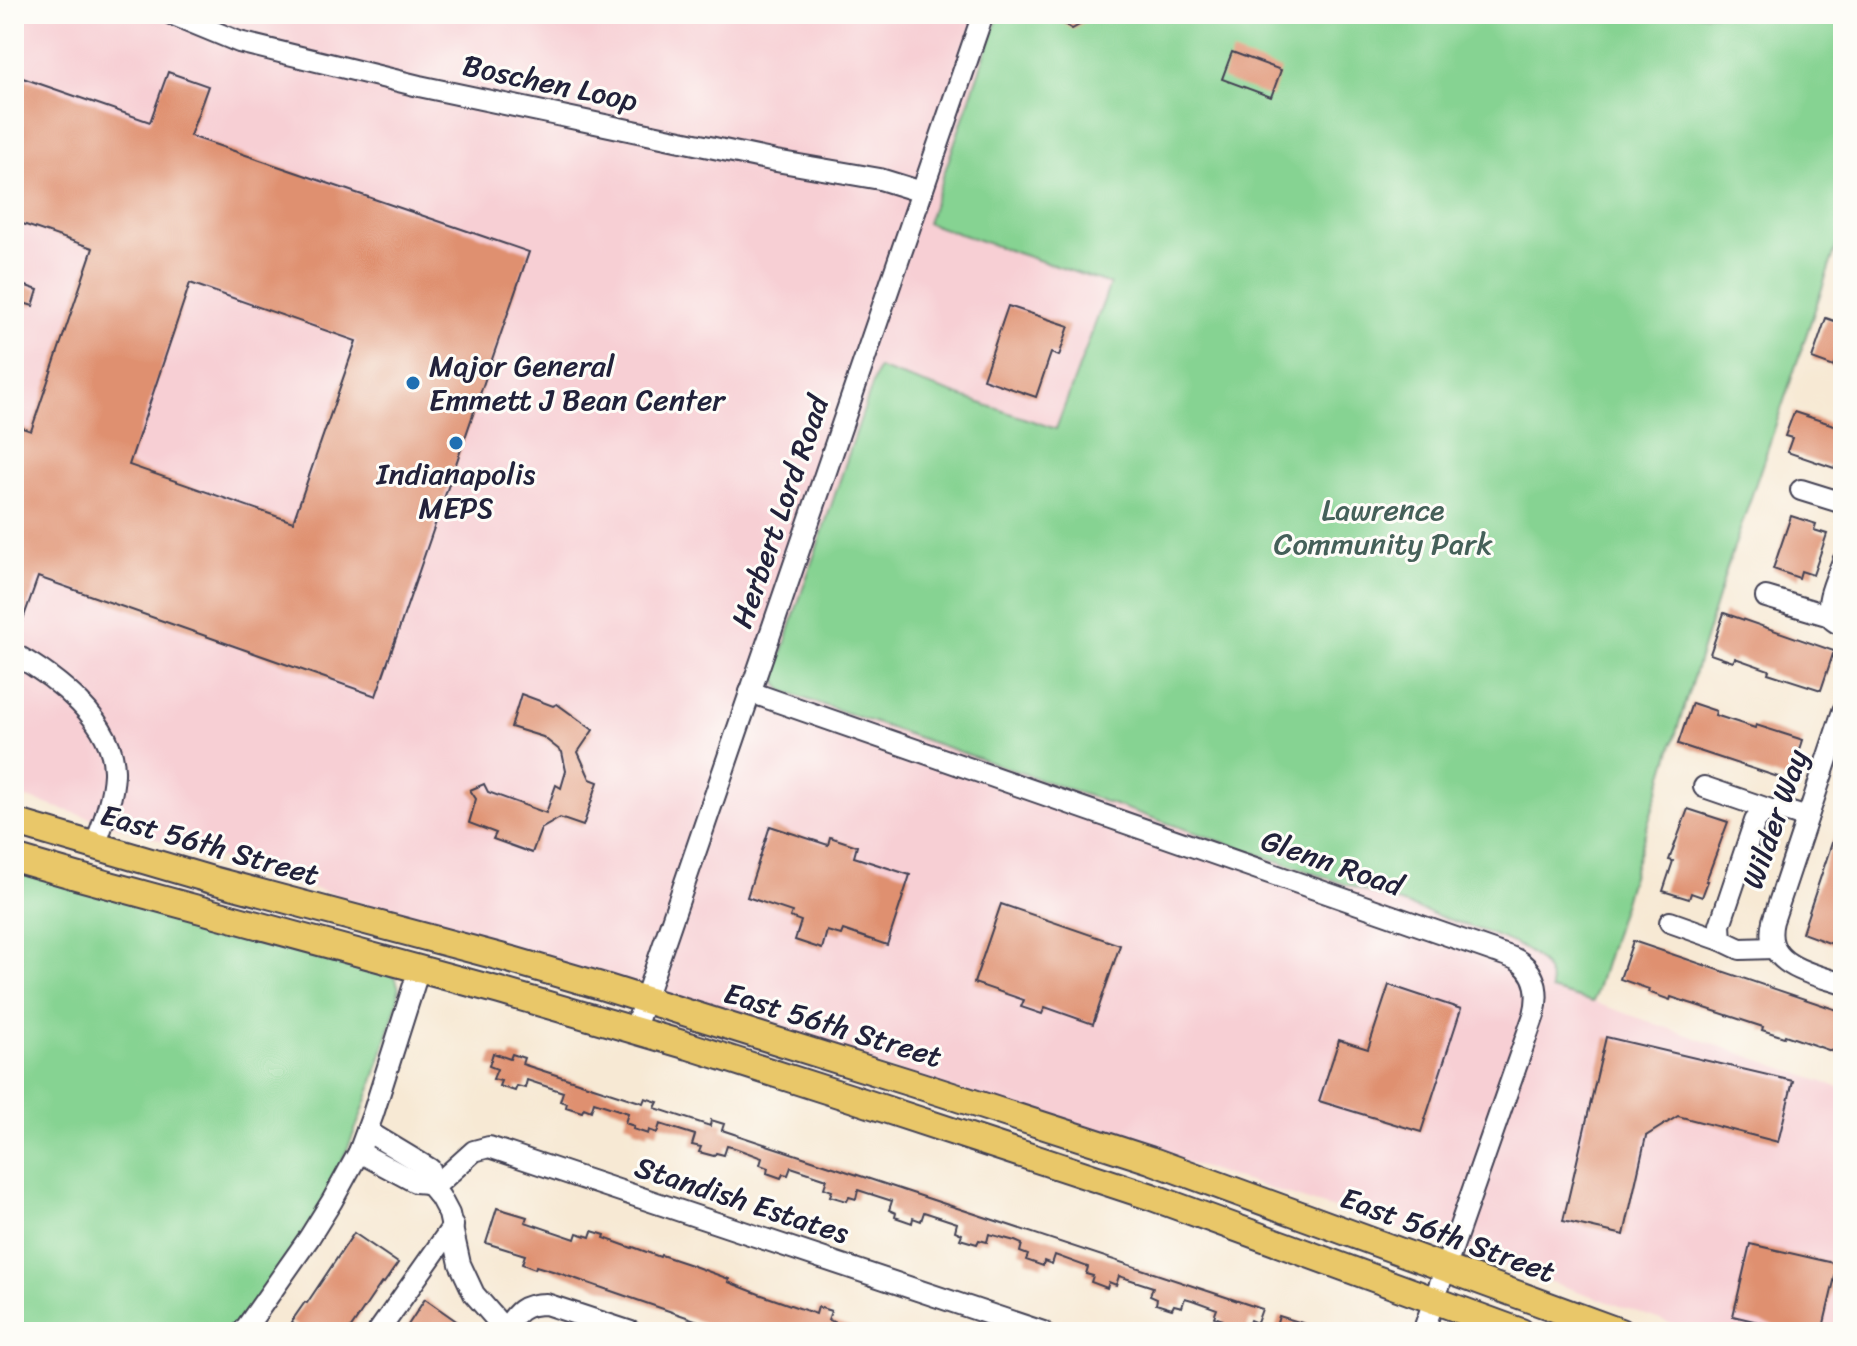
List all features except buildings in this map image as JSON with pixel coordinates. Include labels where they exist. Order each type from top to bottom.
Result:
[{"type":"main road","name":"East 56th Street","points":[[14,822],[212,880],[512,960],[921,1086],[1150,1160],[1620,1332]]},
{"type":"main road","name":"East 56th Street","points":[[14,858],[419,969],[848,1097],[1062,1166],[1274,1240],[1521,1332]]},
{"type":"street","name":"Boschen Loop","points":[[171,14],[239,42],[404,83],[776,161],[880,179],[922,192]]},
{"type":"street","name":"Herbert Lord Road","points":[[634,1031],[983,14]]},
{"type":"street","points":[[1801,490],[1843,503]]},
{"type":"street","points":[[1836,621],[1828,605],[1843,561]]},
{"type":"street","points":[[1766,597],[1836,621]]},
{"type":"street","points":[[14,654],[58,682],[81,705],[111,752],[114,772],[111,790],[95,846]]},
{"type":"street","name":"Glenn Road","points":[[750,692],[1520,962],[1535,981],[1538,1001],[1423,1332]]},
{"type":"street","name":"Wilder Way","points":[[1774,948],[1772,924],[1843,711]]},
{"type":"street","points":[[1704,787],[1768,809],[1807,818]]},
{"type":"street","points":[[1721,940],[1720,925],[1755,821],[1768,809]]},
{"type":"street","points":[[1670,922],[1740,949],[1774,948],[1795,967],[1843,984]]},
{"type":"street","points":[[243,1332],[325,1212],[359,1152],[419,969]]},
{"type":"street","points":[[367,1131],[430,1169],[430,1185],[446,1207],[460,1264],[474,1294],[505,1331],[523,1308],[546,1304],[631,1332]]},
{"type":"street","name":"Standish Estates","points":[[430,1185],[474,1151],[489,1147],[1043,1332]]},
{"type":"street","points":[[359,1152],[415,1182],[430,1185]]},
{"type":"street","points":[[378,1332],[453,1226]]},
{"type":"shaded area","points":[[14,14],[999,14],[927,223],[1110,284],[1056,429],[783,690],[1518,945],[1531,953],[1547,970],[1551,990],[1843,1089],[1843,1332],[1695,1332],[1401,1230],[14,794]]},
{"type":"green space","name":"Lawrence Community Park","points":[[999,14],[1843,14],[1843,227],[1726,571],[1593,1002],[1551,990],[1549,975],[1541,963],[1498,937],[794,695],[777,684],[777,670],[794,615],[878,368],[1056,429],[1110,284],[927,223]]},
{"type":"green space","points":[[14,864],[389,972],[397,982],[397,1003],[380,1061],[337,1173],[301,1239],[236,1332],[14,1332]]},
{"type":"place","name":"Major General Emmett J Bean Center","points":[[413,383]]},
{"type":"place","name":"Indianapolis MEPS","points":[[456,443]]}]
